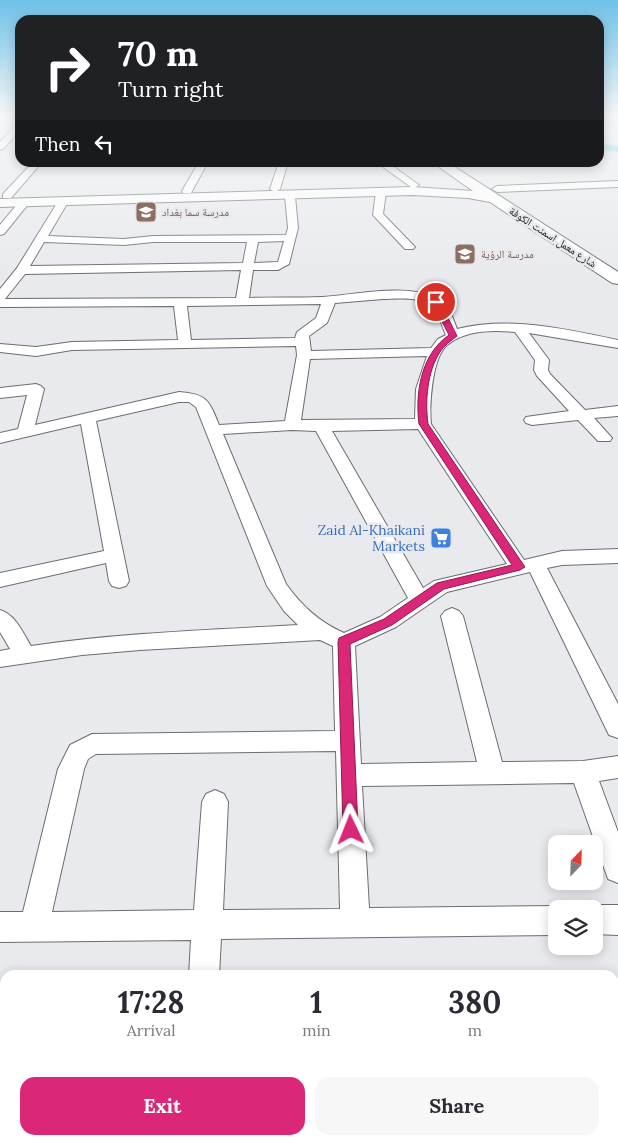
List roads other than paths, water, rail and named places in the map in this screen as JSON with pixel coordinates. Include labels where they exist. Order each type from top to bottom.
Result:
[{"type":"main road","name":"شارع معمل اسمنت الكوفة","points":[[448,168],[469,182],[497,194],[558,227],[618,269]]},
{"type":"main road","name":"شارع معمل اسمنت الكوفة","points":[[463,168],[542,228],[618,279]]},
{"type":"main road","points":[[2,199],[469,182]]},
{"type":"main road","points":[[2,199],[24,203],[381,192],[497,194]]},
{"type":"main road","points":[[542,228],[558,227]]},
{"type":"street","points":[[2,199],[32,168]]},
{"type":"street","points":[[187,191],[200,168]]},
{"type":"street","points":[[275,189],[282,168]]},
{"type":"street","points":[[390,168],[414,185]]},
{"type":"street","points":[[497,194],[618,184]]},
{"type":"street","points":[[381,192],[378,215],[409,247]]},
{"type":"street","points":[[22,270],[248,268],[283,264],[293,228],[290,196]]},
{"type":"street","points":[[0,297],[22,270],[63,202]]},
{"type":"street","points":[[0,232],[24,203]]},
{"type":"street","points":[[245,301],[242,298],[253,238]]},
{"type":"street","points":[[41,239],[124,242],[153,239],[290,238]]},
{"type":"street","points":[[0,303],[329,301],[390,296],[426,298],[440,306],[453,336]]},
{"type":"street","points":[[292,425],[303,349],[302,334],[322,320],[329,301]]},
{"type":"street","points":[[180,302],[185,344]]},
{"type":"street","points":[[519,328],[542,360],[541,370],[544,376],[604,438]]},
{"type":"street","points":[[618,344],[540,329],[478,329],[453,336],[443,342],[435,352],[425,378],[422,411],[423,424],[527,565],[618,728]]},
{"type":"street","points":[[0,348],[16,352],[60,350],[72,346],[185,344],[435,352]]},
{"type":"street","points":[[0,393],[36,388],[25,432]]},
{"type":"street","points":[[0,438],[179,397],[192,398],[202,404],[277,586],[292,609],[303,619],[334,637]]},
{"type":"street","points":[[532,420],[618,411]]},
{"type":"street","points":[[88,418],[119,581]]},
{"type":"street","points":[[213,430],[292,425],[423,424]]},
{"type":"street","points":[[321,426],[420,599]]},
{"type":"street","points":[[0,580],[114,555]]},
{"type":"street","points":[[0,659],[82,647],[130,643],[334,637],[388,622],[441,586],[562,558],[618,556]]},
{"type":"street","points":[[452,616],[492,773]]},
{"type":"street","points":[[0,618],[25,655]]},
{"type":"street","points":[[334,637],[347,741],[355,922]]},
{"type":"street","points":[[34,926],[70,770],[79,752],[92,744],[347,741]]},
{"type":"street","points":[[348,775],[583,772],[618,767]]},
{"type":"street","points":[[583,772],[618,870]]},
{"type":"street","points":[[204,970],[215,802]]},
{"type":"street","points":[[603,920],[618,920]]},
{"type":"street","points":[[0,927],[548,921]]},
{"type":"place","name":"مدرسة سما بغداد","points":[[146,212]]},
{"type":"place","name":"مدرسة الرؤية","points":[[465,254]]},
{"type":"place","name":"Zaid Al-Khaikani Markets","points":[[441,538]]}]
